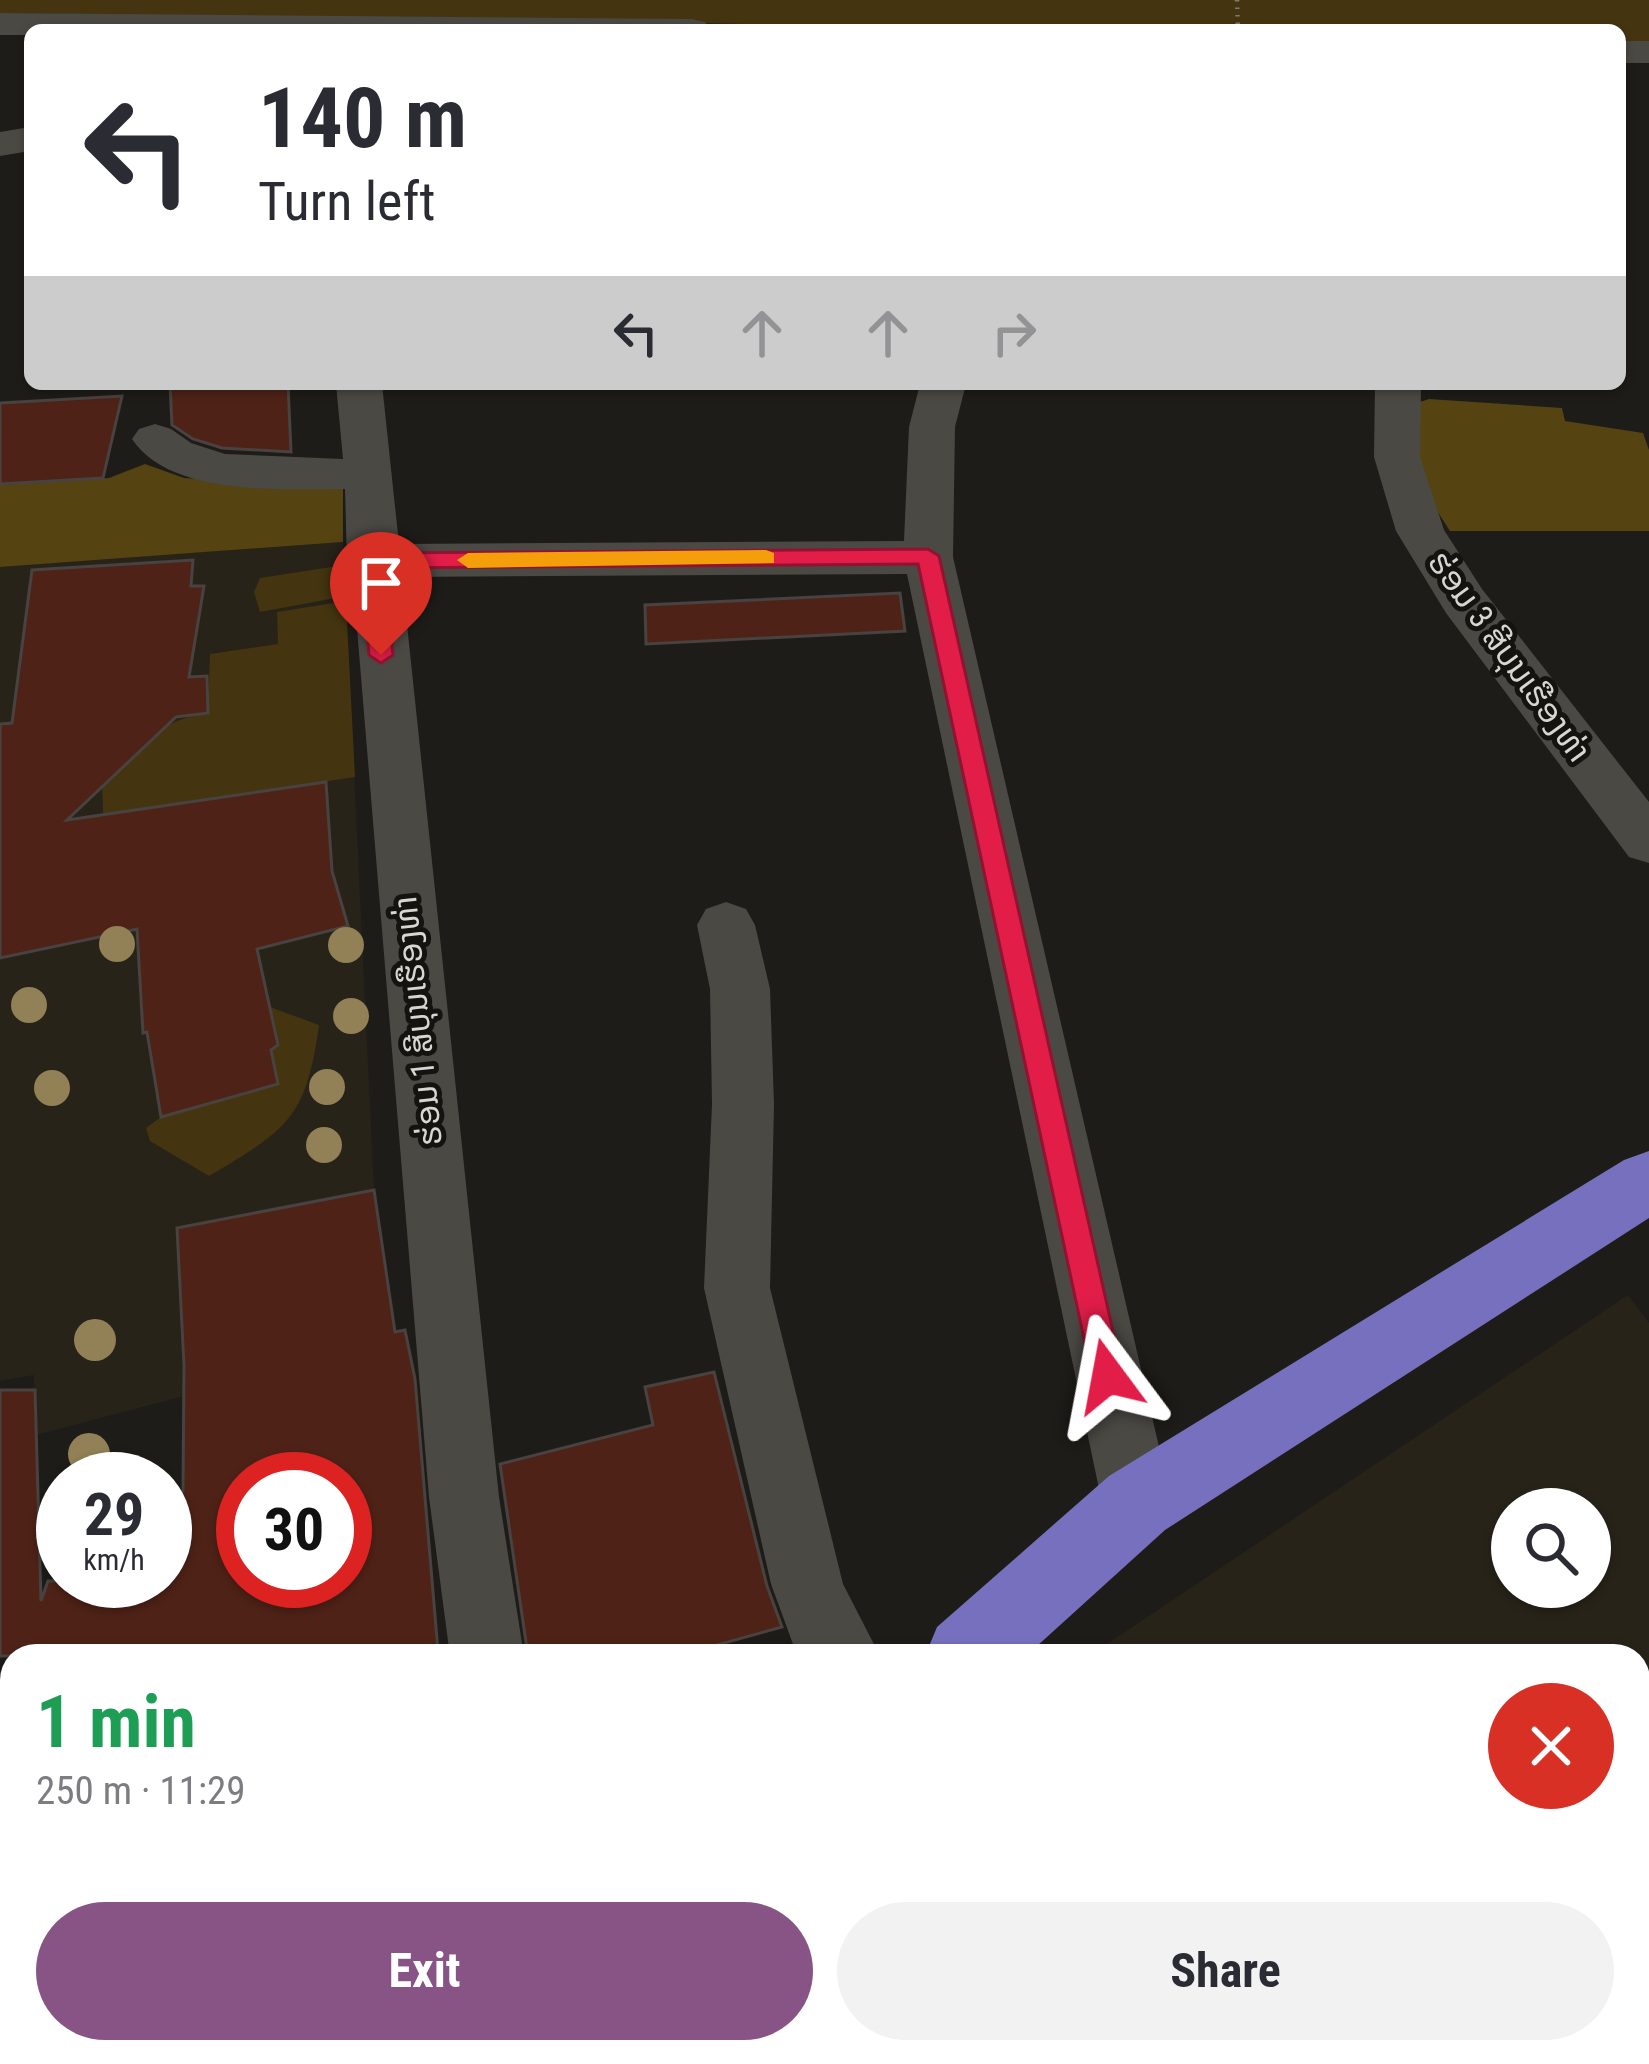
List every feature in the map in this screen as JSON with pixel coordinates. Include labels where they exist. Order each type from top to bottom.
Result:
[{"type":"highway","points":[[979,1644],[1138,1503],[1649,1181]]},
{"type":"street","name":"ຮ່ອມ 1 ສີບຸນເຮືອງທ່າ","points":[[358,390],[464,1497],[485,1644]]},
{"type":"street","points":[[941,390],[932,427],[928,556],[1138,1503]]},
{"type":"street","name":"ຮ່ອມ 3 ສີບຸນເຮືອງທ່າ","points":[[1398,390],[1397,457],[1420,531],[1464,601],[1649,842]]},
{"type":"street","points":[[155,440],[170,454],[202,468],[364,474]]},
{"type":"street","points":[[372,561],[928,556]]},
{"type":"street","points":[[726,925],[740,1012],[737,1288],[807,1584],[823,1629],[834,1644]]},
{"type":"shaded area","points":[[0,0],[1649,0],[1649,42],[1626,41],[1626,24],[751,24],[0,13]]},
{"type":"shaded area","points":[[1420,402],[1562,408],[1565,421],[1643,433],[1649,450],[1649,531],[1450,531],[1412,472]]},
{"type":"shaded area","points":[[145,464],[184,478],[343,488],[343,542],[0,567],[0,485],[109,478]]},
{"type":"shaded area","points":[[343,542],[374,1190],[177,1228],[184,1396],[36,1435],[34,1375],[0,1381],[0,567]]},
{"type":"shaded area","points":[[344,565],[346,596],[260,612],[254,592],[260,578]]},
{"type":"shaded area","points":[[346,601],[355,777],[103,815],[102,773],[164,727],[208,713],[210,654],[278,644],[277,612]]},
{"type":"shaded area","points":[[270,1007],[319,1025],[307,1082],[289,1118],[258,1146],[209,1176],[150,1141],[146,1128],[161,1117],[278,1084],[271,1050],[278,1045]]},
{"type":"shaded area","points":[[1628,1295],[1649,1323],[1649,1644],[1107,1644]]},
{"type":"building","points":[[170,390],[288,390],[291,452],[222,448],[193,439],[172,425]]},
{"type":"building","points":[[122,396],[103,478],[0,484],[0,403]]},
{"type":"building","points":[[193,560],[191,586],[204,586],[189,677],[207,676],[208,713],[176,717],[67,820],[326,782],[332,871],[348,926],[257,949],[278,1045],[271,1050],[278,1084],[161,1117],[147,1032],[143,1033],[137,929],[0,958],[0,724],[12,723],[32,570]]},
{"type":"building","points":[[900,593],[905,631],[646,644],[645,605]]},
{"type":"building","points":[[374,1190],[395,1332],[405,1330],[415,1379],[437,1644],[0,1644],[0,1390],[35,1390],[36,1608],[192,1608],[192,1452],[183,1452],[177,1228]]},
{"type":"building","points":[[714,1372],[767,1586],[782,1627],[720,1644],[526,1644],[500,1464],[653,1425],[645,1387]]},
{"type":"slow traffic","points":[[468,560],[766,558]]},
{"type":"route","points":[[381,655],[372,561],[928,556],[1108,1376]]}]
